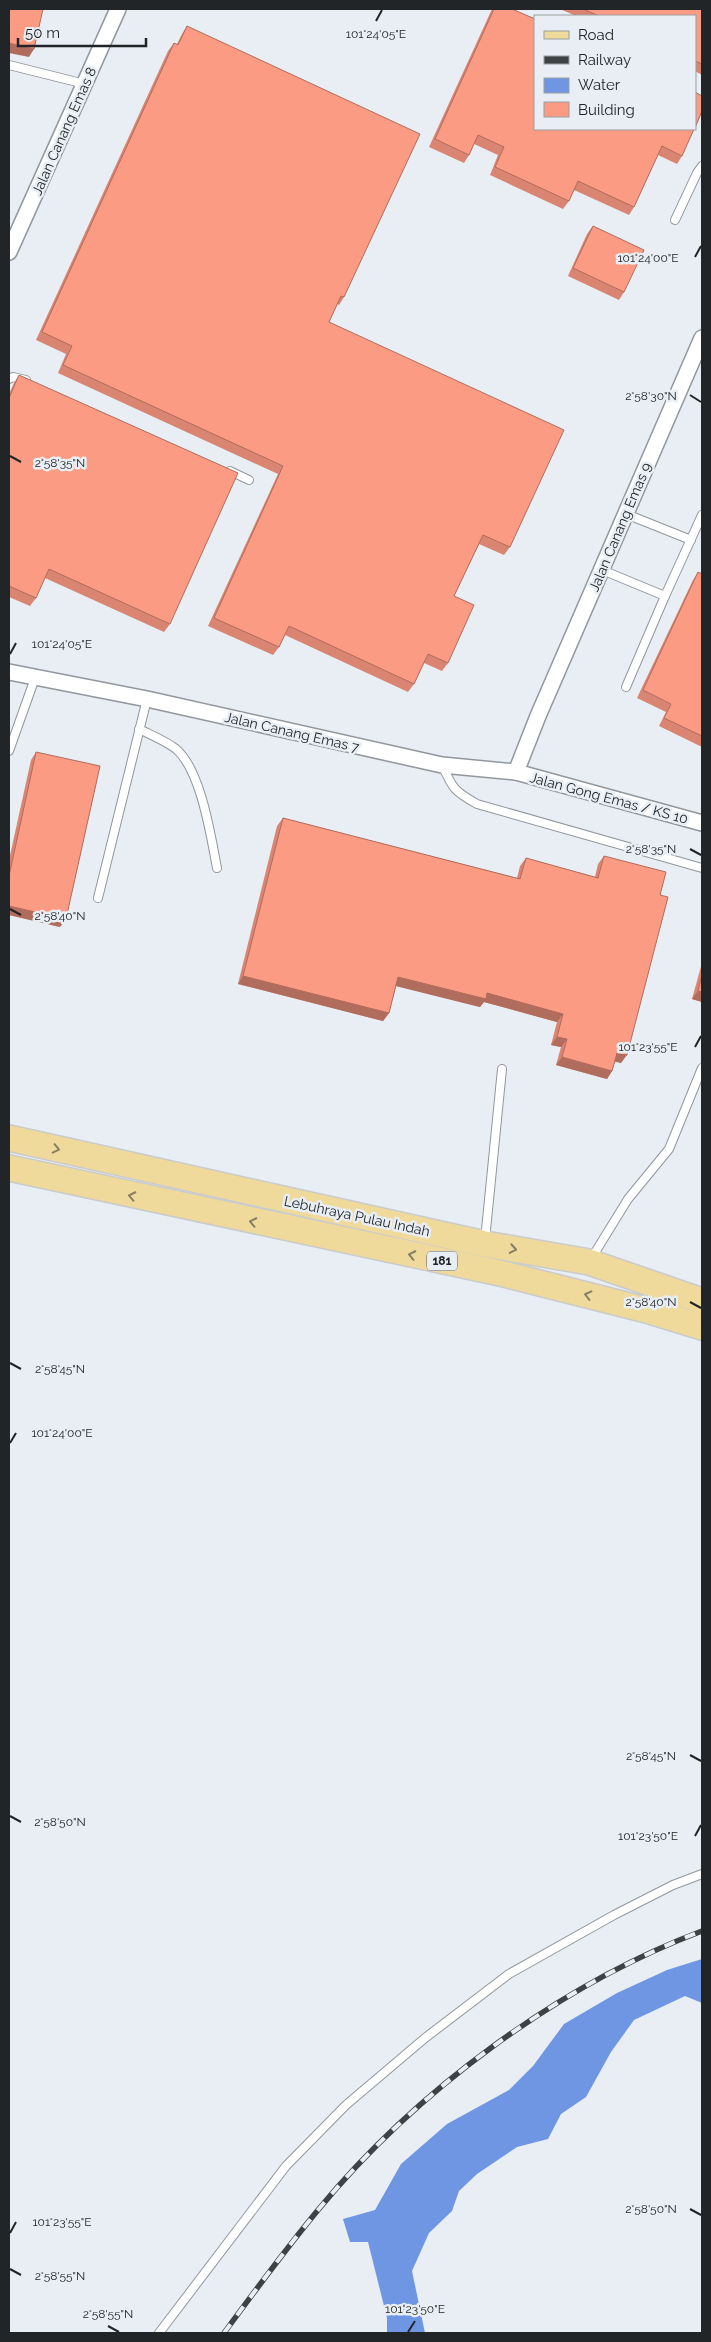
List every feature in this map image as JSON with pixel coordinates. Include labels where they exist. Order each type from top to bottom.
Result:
[{"type":"main road","name":"Lebuhraya Pulau Indah","points":[[9,1138],[485,1244],[589,1262],[702,1301]]},
{"type":"main road","name":"Lebuhraya Pulau Indah","points":[[9,1168],[500,1273],[650,1311],[702,1327]]},
{"type":"street","name":"Jalan Canang Emas 8","points":[[9,252],[118,9]]},
{"type":"street","name":"Jalan Canang Emas 9","points":[[516,772],[538,716],[702,338]]},
{"type":"street","name":"Jalan Canang Emas 7","points":[[9,672],[146,699],[442,765],[516,772]]},
{"type":"street","name":"Jalan Gong Emas / KS 10","points":[[516,772],[702,823]]},
{"type":"lane","points":[[9,65],[85,84]]},
{"type":"lane","points":[[675,220],[702,166]]},
{"type":"lane","points":[[9,379],[13,377],[32,383]]},
{"type":"lane","points":[[222,468],[249,480]]},
{"type":"lane","points":[[626,514],[691,540]]},
{"type":"lane","points":[[626,687],[702,515]]},
{"type":"lane","points":[[602,570],[665,596]]},
{"type":"lane","points":[[9,751],[35,678]]},
{"type":"lane","points":[[98,898],[146,699]]},
{"type":"lane","points":[[139,729],[177,750],[189,767],[202,797],[217,868]]},
{"type":"lane","points":[[442,765],[452,788],[477,804],[615,845],[694,864],[702,868]]},
{"type":"lane","points":[[589,1262],[628,1200],[669,1149],[702,1068]]},
{"type":"lane","points":[[485,1244],[502,1069]]},
{"type":"lane","points":[[159,2333],[286,2166],[346,2105],[425,2038],[509,1974],[614,1915],[673,1885],[702,1874]]},
{"type":"water","points":[[702,1959],[702,2003],[685,1996],[634,2020],[611,2052],[586,2097],[561,2114],[548,2139],[517,2147],[477,2174],[459,2191],[452,2211],[429,2233],[412,2271],[425,2333],[387,2333],[387,2318],[368,2242],[350,2242],[343,2219],[375,2210],[401,2164],[447,2124],[509,2090],[533,2066],[564,2024],[617,1993],[667,1970]]},
{"type":"building","points":[[9,9],[43,9],[34,49],[9,43]]},
{"type":"building","points":[[494,9],[512,9],[534,19],[534,130],[694,130],[682,156],[662,146],[634,207],[578,181],[569,201],[495,167],[504,147],[478,135],[469,155],[435,139]]},
{"type":"building","points":[[583,9],[702,9],[702,64],[696,61],[696,15],[597,15]]},
{"type":"building","points":[[187,26],[420,134],[344,297],[341,296],[329,322],[564,430],[510,547],[483,535],[454,596],[474,605],[448,663],[428,654],[414,684],[289,626],[279,647],[214,618],[283,466],[63,365],[72,346],[42,332],[174,43],[178,45]]},
{"type":"building","points":[[696,93],[702,96],[702,111],[696,126]]},
{"type":"building","points":[[593,226],[644,250],[624,292],[573,268]]},
{"type":"building","points":[[19,375],[238,473],[170,624],[49,569],[36,598],[9,586],[9,398]]},
{"type":"building","points":[[698,572],[702,574],[702,736],[664,718],[671,704],[643,690]]},
{"type":"building","points":[[36,752],[100,766],[66,919],[9,906],[9,876]]},
{"type":"building","points":[[283,818],[520,879],[526,858],[598,878],[604,856],[666,872],[660,895],[668,897],[627,1055],[617,1053],[612,1071],[562,1057],[567,1039],[557,1037],[563,1014],[487,993],[486,999],[398,977],[389,1013],[243,976]]},
{"type":"building","points":[[702,975],[702,992],[698,991]]},
{"type":"railway","points":[[224,2333],[306,2225],[356,2166],[444,2084],[493,2046],[543,2012],[595,1981],[648,1954],[702,1931]]}]
